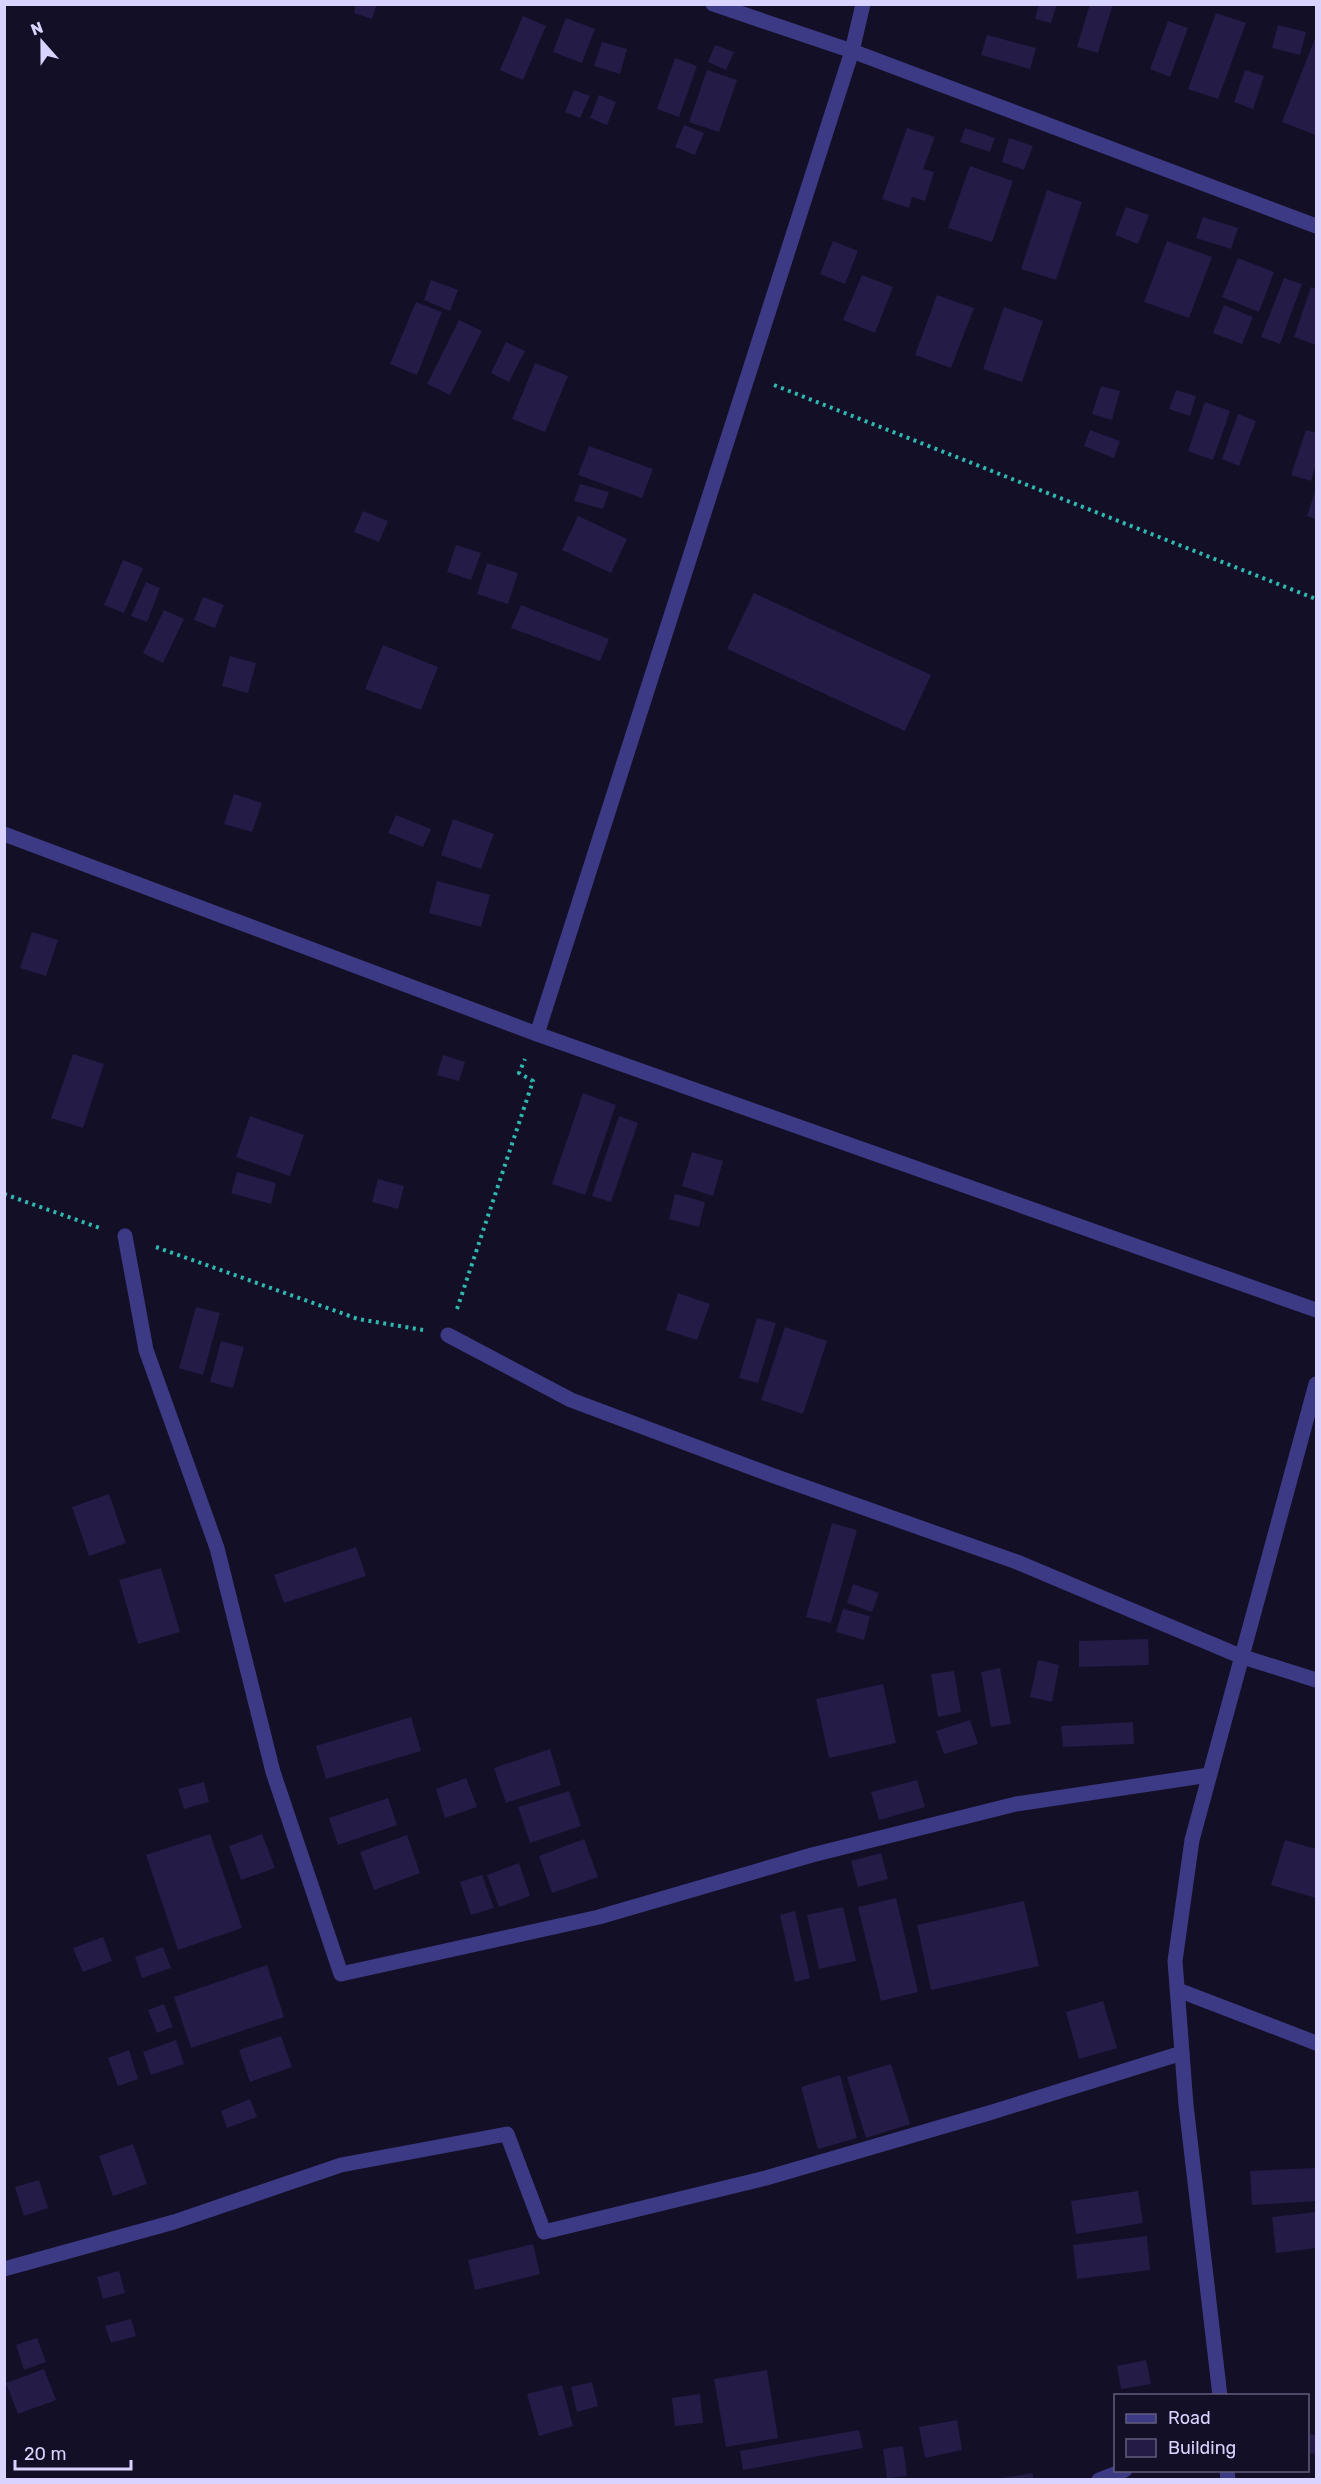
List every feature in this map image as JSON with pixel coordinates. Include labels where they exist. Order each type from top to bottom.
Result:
[{"type":"street","points":[[712,4],[852,51],[1317,226]]},
{"type":"street","points":[[537,1034],[852,51],[863,4]]},
{"type":"street","points":[[4,834],[537,1034],[1317,1310]]},
{"type":"street","points":[[125,1236],[146,1350],[217,1548],[273,1772],[341,1974],[600,1917],[812,1855],[1016,1804],[1209,1775]]},
{"type":"street","points":[[448,1335],[571,1400],[774,1476],[1017,1562],[1240,1656],[1317,1680]]},
{"type":"street","points":[[1220,2394],[1182,2053],[1175,1961],[1192,1840],[1240,1656],[1317,1384]]},
{"type":"street","points":[[1178,1990],[1317,2043]]},
{"type":"street","points":[[4,2269],[174,2222],[340,2165],[507,2134],[544,2232],[766,2178],[989,2114],[1182,2053]]},
{"type":"street","points":[[1099,2480],[1120,2472]]},
{"type":"path","points":[[748,375],[1317,599]]},
{"type":"path","points":[[4,1194],[358,1319],[448,1335],[533,1081],[519,1073],[528,1052]]},
{"type":"building","points":[[356,4],[377,4],[372,19],[354,13]]},
{"type":"building","points":[[1039,4],[1057,4],[1051,23],[1035,19]]},
{"type":"building","points":[[1090,4],[1113,4],[1098,53],[1077,47]]},
{"type":"building","points":[[1216,13],[1246,23],[1218,99],[1188,89]]},
{"type":"building","points":[[523,16],[546,26],[523,80],[500,70]]},
{"type":"building","points":[[566,18],[595,29],[582,63],[553,52]]},
{"type":"building","points":[[1168,21],[1188,28],[1170,77],[1150,69]]},
{"type":"building","points":[[1278,25],[1306,32],[1300,55],[1272,48]]},
{"type":"building","points":[[987,35],[1036,48],[1030,69],[981,55]]},
{"type":"building","points":[[1316,36],[1316,135],[1282,122]]},
{"type":"building","points":[[602,42],[627,49],[620,74],[594,66]]},
{"type":"building","points":[[715,45],[734,52],[726,70],[708,62]]},
{"type":"building","points":[[675,58],[697,66],[679,117],[657,109]]},
{"type":"building","points":[[707,70],[737,80],[719,132],[689,122]]},
{"type":"building","points":[[1245,70],[1264,76],[1253,109],[1234,102]]},
{"type":"building","points":[[574,90],[590,96],[580,118],[565,112]]},
{"type":"building","points":[[599,95],[616,102],[607,125],[590,118]]},
{"type":"building","points":[[684,125],[704,133],[695,155],[675,147]]},
{"type":"building","points":[[907,128],[935,137],[923,169],[934,172],[925,201],[912,197],[909,208],[882,199]]},
{"type":"building","points":[[965,128],[995,138],[990,152],[960,142]]},
{"type":"building","points":[[1009,138],[1033,146],[1024,170],[1002,162]]},
{"type":"building","points":[[970,166],[1013,181],[992,242],[948,228]]},
{"type":"building","points":[[1047,190],[1082,202],[1056,280],[1021,269]]},
{"type":"building","points":[[1126,207],[1149,215],[1138,244],[1115,235]]},
{"type":"building","points":[[1203,217],[1238,228],[1231,249],[1196,238]]},
{"type":"building","points":[[833,241],[858,251],[845,284],[820,274]]},
{"type":"building","points":[[1167,241],[1212,257],[1189,318],[1144,302]]},
{"type":"building","points":[[1238,258],[1274,272],[1259,312],[1222,297]]},
{"type":"building","points":[[862,275],[893,287],[875,333],[843,320]]},
{"type":"building","points":[[1284,278],[1302,284],[1280,344],[1261,337]]},
{"type":"building","points":[[431,280],[458,290],[450,311],[424,300]]},
{"type":"building","points":[[1311,287],[1316,289],[1316,345],[1294,337]]},
{"type":"building","points":[[937,295],[974,308],[951,368],[915,355]]},
{"type":"building","points":[[416,302],[442,312],[417,375],[390,364]]},
{"type":"building","points":[[1224,305],[1253,317],[1242,344],[1213,333]]},
{"type":"building","points":[[1004,307],[1043,321],[1022,382],[983,369]]},
{"type":"building","points":[[459,320],[482,331],[450,395],[427,384]]},
{"type":"building","points":[[506,342],[525,351],[509,382],[491,373]]},
{"type":"building","points":[[535,363],[568,376],[545,432],[512,419]]},
{"type":"building","points":[[1101,386],[1120,391],[1112,420],[1092,414]]},
{"type":"building","points":[[1176,390],[1196,396],[1190,416],[1169,409]]},
{"type":"building","points":[[1205,402],[1230,411],[1213,460],[1188,451]]},
{"type":"building","points":[[1238,414],[1256,421],[1239,466],[1222,459]]},
{"type":"building","points":[[1090,430],[1120,441],[1114,458],[1084,446]]},
{"type":"building","points":[[1306,430],[1316,433],[1316,464],[1311,481],[1291,475]]},
{"type":"building","points":[[589,446],[653,469],[642,498],[578,475]]},
{"type":"building","points":[[580,484],[609,492],[603,509],[574,501]]},
{"type":"building","points":[[1316,489],[1316,519],[1307,516]]},
{"type":"building","points":[[363,511],[388,521],[379,542],[354,532]]},
{"type":"building","points":[[578,516],[627,539],[611,573],[562,550]]},
{"type":"building","points":[[456,545],[481,553],[471,580],[447,572]]},
{"type":"building","points":[[123,560],[143,568],[124,613],[104,605]]},
{"type":"building","points":[[487,563],[518,573],[508,604],[477,594]]},
{"type":"building","points":[[146,582],[160,588],[147,622],[131,616]]},
{"type":"building","points":[[754,593],[931,675],[905,731],[727,649]]},
{"type":"building","points":[[203,597],[224,605],[215,628],[194,620]]},
{"type":"building","points":[[521,605],[609,639],[600,661],[511,628]]},
{"type":"building","points":[[164,610],[184,619],[163,663],[143,653]]},
{"type":"building","points":[[383,645],[438,667],[421,710],[365,689]]},
{"type":"building","points":[[230,656],[256,663],[248,693],[222,686]]},
{"type":"building","points":[[234,794],[262,803],[252,832],[224,824]]},
{"type":"building","points":[[396,815],[431,829],[423,847],[388,833]]},
{"type":"building","points":[[453,819],[494,834],[481,869],[441,855]]},
{"type":"building","points":[[437,881],[490,895],[481,927],[429,913]]},
{"type":"building","points":[[32,932],[58,940],[46,976],[20,968]]},
{"type":"building","points":[[73,1054],[104,1064],[83,1128],[51,1118]]},
{"type":"building","points":[[443,1055],[465,1062],[459,1081],[437,1075]]},
{"type":"building","points":[[583,1093],[616,1105],[585,1195],[552,1184]]},
{"type":"building","points":[[250,1116],[304,1135],[290,1176],[236,1157]]},
{"type":"building","points":[[619,1116],[638,1123],[611,1202],[592,1196]]},
{"type":"building","points":[[692,1152],[723,1161],[713,1196],[682,1186]]},
{"type":"building","points":[[237,1172],[276,1183],[271,1204],[231,1193]]},
{"type":"building","points":[[378,1179],[404,1186],[398,1209],[372,1202]]},
{"type":"building","points":[[675,1194],[705,1202],[699,1227],[669,1219]]},
{"type":"building","points":[[678,1293],[710,1304],[697,1340],[666,1330]]},
{"type":"building","points":[[196,1307],[220,1313],[203,1375],[179,1368]]},
{"type":"building","points":[[757,1318],[776,1323],[758,1383],[739,1378]]},
{"type":"building","points":[[785,1327],[827,1341],[803,1414],[761,1400]]},
{"type":"building","points":[[221,1341],[244,1347],[233,1388],[210,1382]]},
{"type":"building","points":[[109,1494],[126,1543],[89,1556],[72,1507]]},
{"type":"building","points":[[832,1523],[857,1530],[831,1623],[806,1617]]},
{"type":"building","points":[[356,1547],[366,1576],[284,1603],[274,1575]]},
{"type":"building","points":[[161,1568],[180,1632],[138,1644],[119,1580]]},
{"type":"building","points":[[853,1584],[879,1593],[872,1612],[847,1603]]},
{"type":"building","points":[[843,1609],[870,1616],[864,1640],[836,1632]]},
{"type":"building","points":[[1148,1639],[1149,1665],[1079,1667],[1079,1641]]},
{"type":"building","points":[[1038,1660],[1059,1665],[1052,1702],[1030,1697]]},
{"type":"building","points":[[1000,1668],[1011,1724],[991,1727],[981,1672]]},
{"type":"building","points":[[954,1671],[961,1712],[938,1717],[931,1674]]},
{"type":"building","points":[[883,1684],[896,1743],[829,1758],[816,1699]]},
{"type":"building","points":[[411,1717],[421,1751],[326,1779],[316,1746]]},
{"type":"building","points":[[970,1720],[978,1744],[944,1754],[936,1731]]},
{"type":"building","points":[[1133,1722],[1134,1744],[1063,1747],[1061,1726]]},
{"type":"building","points":[[550,1749],[561,1785],[506,1803],[494,1768]]},
{"type":"building","points":[[466,1778],[477,1807],[445,1818],[436,1789]]},
{"type":"building","points":[[917,1780],[925,1807],[879,1820],[871,1792]]},
{"type":"building","points":[[204,1782],[209,1802],[184,1809],[178,1789]]},
{"type":"building","points":[[569,1791],[581,1826],[530,1843],[518,1807]]},
{"type":"building","points":[[388,1798],[397,1825],[338,1845],[329,1818]]},
{"type":"building","points":[[210,1834],[242,1928],[178,1950],[146,1855]]},
{"type":"building","points":[[262,1834],[275,1868],[241,1880],[229,1846]]},
{"type":"building","points":[[407,1835],[420,1873],[374,1890],[360,1852]]},
{"type":"building","points":[[584,1839],[598,1877],[552,1893],[539,1856]]},
{"type":"building","points":[[1285,1840],[1316,1849],[1316,1898],[1271,1885]]},
{"type":"building","points":[[881,1853],[888,1879],[858,1887],[851,1861]]},
{"type":"building","points":[[519,1863],[530,1896],[499,1907],[487,1875]]},
{"type":"building","points":[[482,1875],[494,1908],[471,1915],[460,1882]]},
{"type":"building","points":[[896,1898],[918,1992],[881,2001],[858,1907]]},
{"type":"building","points":[[1024,1901],[1039,1966],[931,1990],[917,1925]]},
{"type":"building","points":[[843,1907],[856,1961],[819,1969],[807,1915]]},
{"type":"building","points":[[795,1911],[810,1978],[795,1982],[780,1915]]},
{"type":"building","points":[[103,1937],[112,1961],[83,1972],[73,1948]]},
{"type":"building","points":[[163,1947],[171,1968],[142,1978],[135,1957]]},
{"type":"building","points":[[267,1965],[284,2017],[191,2048],[174,1997]]},
{"type":"building","points":[[1103,2001],[1117,2048],[1079,2059],[1066,2012]]},
{"type":"building","points":[[164,2004],[173,2027],[157,2033],[148,2010]]},
{"type":"building","points":[[281,2036],[292,2067],[250,2082],[239,2050]]},
{"type":"building","points":[[176,2040],[184,2064],[151,2075],[143,2052]]},
{"type":"building","points":[[129,2050],[138,2079],[118,2086],[108,2058]]},
{"type":"building","points":[[891,2064],[910,2124],[866,2138],[847,2077]]},
{"type":"building","points":[[840,2075],[857,2138],[818,2149],[801,2087]]},
{"type":"building","points":[[250,2099],[257,2117],[227,2128],[221,2111]]},
{"type":"building","points":[[133,2144],[147,2184],[113,2196],[99,2156]]},
{"type":"building","points":[[1316,2168],[1316,2201],[1252,2205],[1250,2171]]},
{"type":"building","points":[[39,2180],[48,2208],[24,2216],[15,2187]]},
{"type":"building","points":[[1138,2191],[1143,2223],[1076,2234],[1071,2201]]},
{"type":"building","points":[[1316,2212],[1316,2248],[1276,2253],[1272,2217]]},
{"type":"building","points":[[1147,2236],[1150,2270],[1077,2279],[1073,2245]]},
{"type":"building","points":[[533,2244],[540,2274],[475,2290],[468,2260]]},
{"type":"building","points":[[119,2271],[125,2293],[103,2299],[97,2277]]},
{"type":"building","points":[[131,2319],[136,2336],[111,2343],[105,2326]]},
{"type":"building","points":[[37,2338],[46,2362],[24,2370],[16,2345]]},
{"type":"building","points":[[1146,2360],[1151,2384],[1121,2389],[1117,2366]]},
{"type":"building","points":[[44,2369],[56,2400],[18,2414],[6,2383]]},
{"type":"building","points":[[767,2370],[778,2438],[726,2447],[714,2379]]},
{"type":"building","points":[[592,2382],[598,2406],[577,2412],[571,2387]]},
{"type":"building","points":[[562,2385],[573,2426],[539,2436],[527,2394]]},
{"type":"building","points":[[700,2394],[703,2423],[675,2426],[672,2398]]},
{"type":"building","points":[[957,2420],[962,2450],[925,2458],[919,2427]]},
{"type":"building","points":[[859,2430],[863,2448],[743,2470],[740,2451]]},
{"type":"building","points":[[1309,2434],[1316,2435],[1316,2454],[1309,2453]]},
{"type":"building","points":[[903,2446],[907,2476],[887,2478],[883,2449]]},
{"type":"building","points":[[1032,2473],[1034,2480],[1003,2480],[1003,2478]]}]
